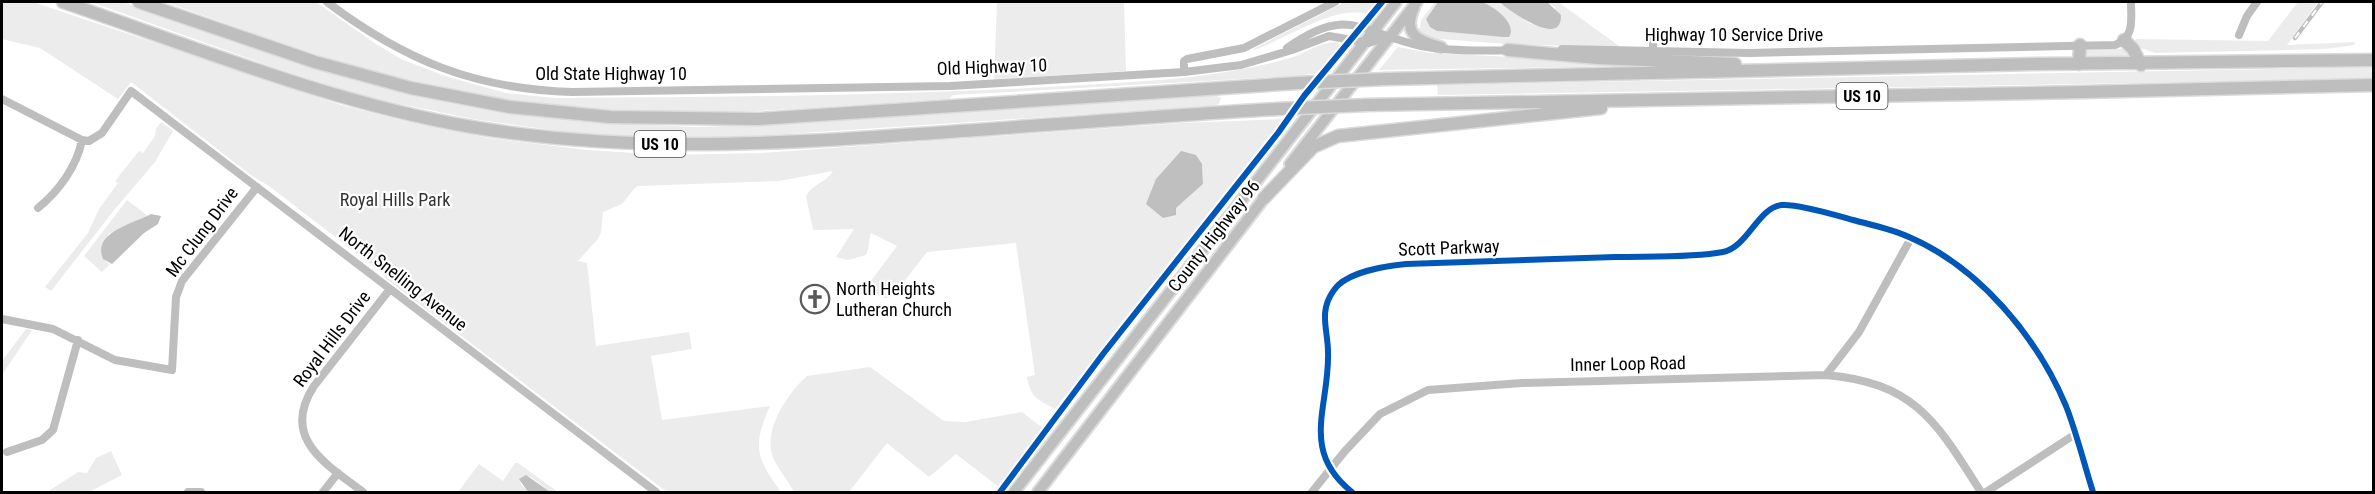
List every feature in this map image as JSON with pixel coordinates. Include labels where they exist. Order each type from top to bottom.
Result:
[{"type":"highway","name":"US 10","points":[[63,2],[350,98],[426,118],[471,127],[560,139],[655,144],[815,141],[1276,109],[1366,105],[2373,85]]},
{"type":"highway","name":"US 10","points":[[139,2],[315,62],[411,88],[510,107],[610,117],[759,119],[1386,79],[1805,69],[2373,60]]},
{"type":"highway","points":[[2124,40],[2143,64]]},
{"type":"highway","points":[[2079,64],[2080,45]]},
{"type":"highway","points":[[1508,50],[1805,69]]},
{"type":"highway","points":[[1264,198],[1313,147],[1338,136],[1676,99]]},
{"type":"main road","name":"County Highway 96","points":[[1014,492],[1396,2]]},
{"type":"main road","name":"County Highway 96","points":[[1038,492],[1389,36],[1418,2]]},
{"type":"main road","points":[[1418,2],[1411,15],[1411,31],[1422,41],[1442,47]]},
{"type":"street","name":"Old State Highway 10","points":[[327,2],[396,48],[443,69],[477,80],[519,89],[555,92],[701,91]]},
{"type":"street","points":[[1184,72],[1184,61],[1187,59],[1244,48],[1335,2]]},
{"type":"street","points":[[2124,40],[2131,28],[2131,2]]},
{"type":"street","points":[[2239,35],[2247,16],[2258,2]]},
{"type":"street","name":"Old Highway 10","points":[[1282,52],[1303,37],[1329,26],[1351,24],[1389,36]]},
{"type":"street","name":"Old Highway 10","points":[[701,91],[950,86],[1184,72],[1241,64],[1329,36],[1345,37],[1363,43],[1375,42],[1389,36]]},
{"type":"street","name":"Highway 10 Service Drive","points":[[1389,36],[1420,45],[1442,47],[1749,53],[2115,45],[2124,40]]},
{"type":"street","points":[[1653,41],[1653,51]]},
{"type":"street","name":"North Snelling Avenue","points":[[82,140],[89,141],[102,133],[130,91],[656,492]]},
{"type":"street","points":[[2,99],[82,140],[77,160],[52,197],[38,208]]},
{"type":"street","name":"Mc Clung Drive","points":[[78,340],[115,360],[172,370],[176,297],[182,281],[257,187]]},
{"type":"street","name":"Scott Parkway","points":[[1329,470],[1320,430],[1328,352],[1325,319],[1330,298],[1338,285],[1364,272],[1406,264],[1723,252],[1735,247],[1770,210],[1782,205],[1814,210],[1886,228],[1911,238]]},
{"type":"street","points":[[1826,375],[1859,332],[1911,238],[1964,270],[2008,314],[2025,335],[2057,386],[2067,409],[2093,492]]},
{"type":"street","name":"Royal Hills Drive","points":[[363,492],[338,474],[311,449],[302,424],[303,409],[314,386],[390,289]]},
{"type":"street","points":[[2,319],[53,329],[78,340],[53,430],[42,440],[8,452]]},
{"type":"street","name":"Inner Loop Road","points":[[1311,492],[1380,414],[1428,390],[1522,383],[1826,375],[1851,377],[1872,383],[1892,392],[1928,415],[1945,436],[1981,492]]},
{"type":"street","points":[[1986,492],[2074,435]]},
{"type":"street","points":[[1329,470],[1352,492]]},
{"type":"street","points":[[323,492],[338,474]]},
{"type":"street","points":[[188,492],[201,492]]},
{"type":"green space","name":"Royal Hills Park","points":[[2,2],[33,2],[341,105],[397,119],[488,138],[588,150],[666,155],[761,153],[1182,123],[1285,119],[1055,409],[1036,398],[1027,377],[1035,375],[1016,243],[927,252],[893,296],[885,298],[875,293],[870,282],[897,246],[871,233],[866,255],[848,260],[836,257],[854,229],[813,230],[806,196],[833,171],[779,181],[638,186],[622,204],[603,212],[598,239],[578,261],[587,263],[596,346],[689,332],[692,349],[651,356],[662,420],[770,406],[761,432],[759,451],[766,470],[781,492],[667,492],[131,82],[118,99],[40,48],[2,39]],"holes":[[[1202,164],[1203,184],[1176,208]]]},
{"type":"green space","points":[[91,2],[123,2],[357,81],[476,107],[585,122],[694,127],[783,124],[1215,95],[1221,98],[1219,104],[1213,106],[713,139],[580,134],[473,119],[371,98],[278,69]]},
{"type":"green space","points":[[165,2],[316,2],[401,59],[445,76],[506,93],[555,98],[858,94],[1085,85],[1209,74],[1290,58],[1330,42],[1337,42],[1343,47],[1320,73],[1296,76],[953,95],[949,99],[781,110],[655,112],[541,104],[469,93],[397,77],[266,38]]},
{"type":"green space","points":[[997,2],[1124,2],[1126,71],[994,79]]},
{"type":"green space","points":[[1345,2],[1379,2],[1367,14],[1340,14],[1253,49]]},
{"type":"green space","points":[[1435,2],[1438,2],[1426,19],[1437,31],[1509,37],[1498,13],[1481,2],[1499,2],[1531,24],[1556,8],[1547,2],[1558,2],[1622,48],[1508,44],[1427,38],[1421,35],[1418,29],[1421,20]]},
{"type":"green space","points":[[2298,2],[2318,2],[2287,45],[2355,42],[2354,45],[2326,49],[2155,53],[2140,48],[2134,43],[2136,39],[2268,41]]},
{"type":"green space","points":[[1398,47],[1430,53],[1632,63],[1632,66],[1379,70]]},
{"type":"green space","points":[[2089,47],[2125,49],[2129,56],[2082,57],[2084,51]]},
{"type":"green space","points":[[2374,67],[2373,79],[1438,95],[1437,85]]},
{"type":"green space","points":[[161,122],[173,131],[155,162],[51,291],[45,287],[88,233],[99,209],[118,183],[115,181],[139,151],[143,153],[155,136],[156,129]]},
{"type":"green space","points":[[127,200],[148,216],[108,234],[106,262],[110,264],[102,272],[84,256]]},
{"type":"green space","points":[[26,329],[32,330],[2,375],[2,361]]},
{"type":"green space","points":[[870,367],[944,421],[965,422],[1022,412],[1044,429],[1000,488],[956,454],[929,477],[887,443],[849,492],[794,492],[774,460],[771,449],[773,426],[784,403],[807,376]]},
{"type":"green space","points":[[111,451],[122,475],[89,492],[47,492],[78,472],[87,473],[96,458]]},
{"type":"green space","points":[[515,463],[558,492],[550,492],[531,477],[520,483],[528,492],[458,492],[479,464],[503,481]]},
{"type":"shaded area","points":[[1472,1],[1486,4],[1498,11],[1507,21],[1511,32],[1509,37],[1437,31],[1430,27],[1426,19],[1438,2]]},
{"type":"shaded area","points":[[1499,2],[1547,2],[1561,15],[1559,25],[1553,29],[1544,28],[1523,18]]},
{"type":"shaded area","points":[[1181,151],[1196,155],[1202,164],[1203,184],[1176,208],[1176,215],[1163,218],[1146,204],[1156,179]]},
{"type":"shaded area","points":[[151,214],[161,216],[158,224],[144,233],[112,264],[103,259],[101,250],[103,242],[109,236],[116,230]]},
{"type":"shaded area","points":[[526,475],[550,492],[528,492],[519,479]]},
{"type":"railway","points":[[2295,38],[2322,2]]},
{"type":"cycle path","points":[[1000,492],[1103,354],[1278,133],[1304,96],[1382,2]]},
{"type":"cycle path","points":[[1352,492],[1336,476],[1326,460],[1321,426],[1328,352],[1325,313],[1329,298],[1340,284],[1357,274],[1406,264],[1683,256],[1723,252],[1739,243],[1766,212],[1782,205],[1818,210],[1902,234],[1935,250],[1982,285],[2022,330],[2054,380],[2070,417],[2093,492]]},
{"type":"place","name":"North Heights Lutheran Church","points":[[815,299]]}]
